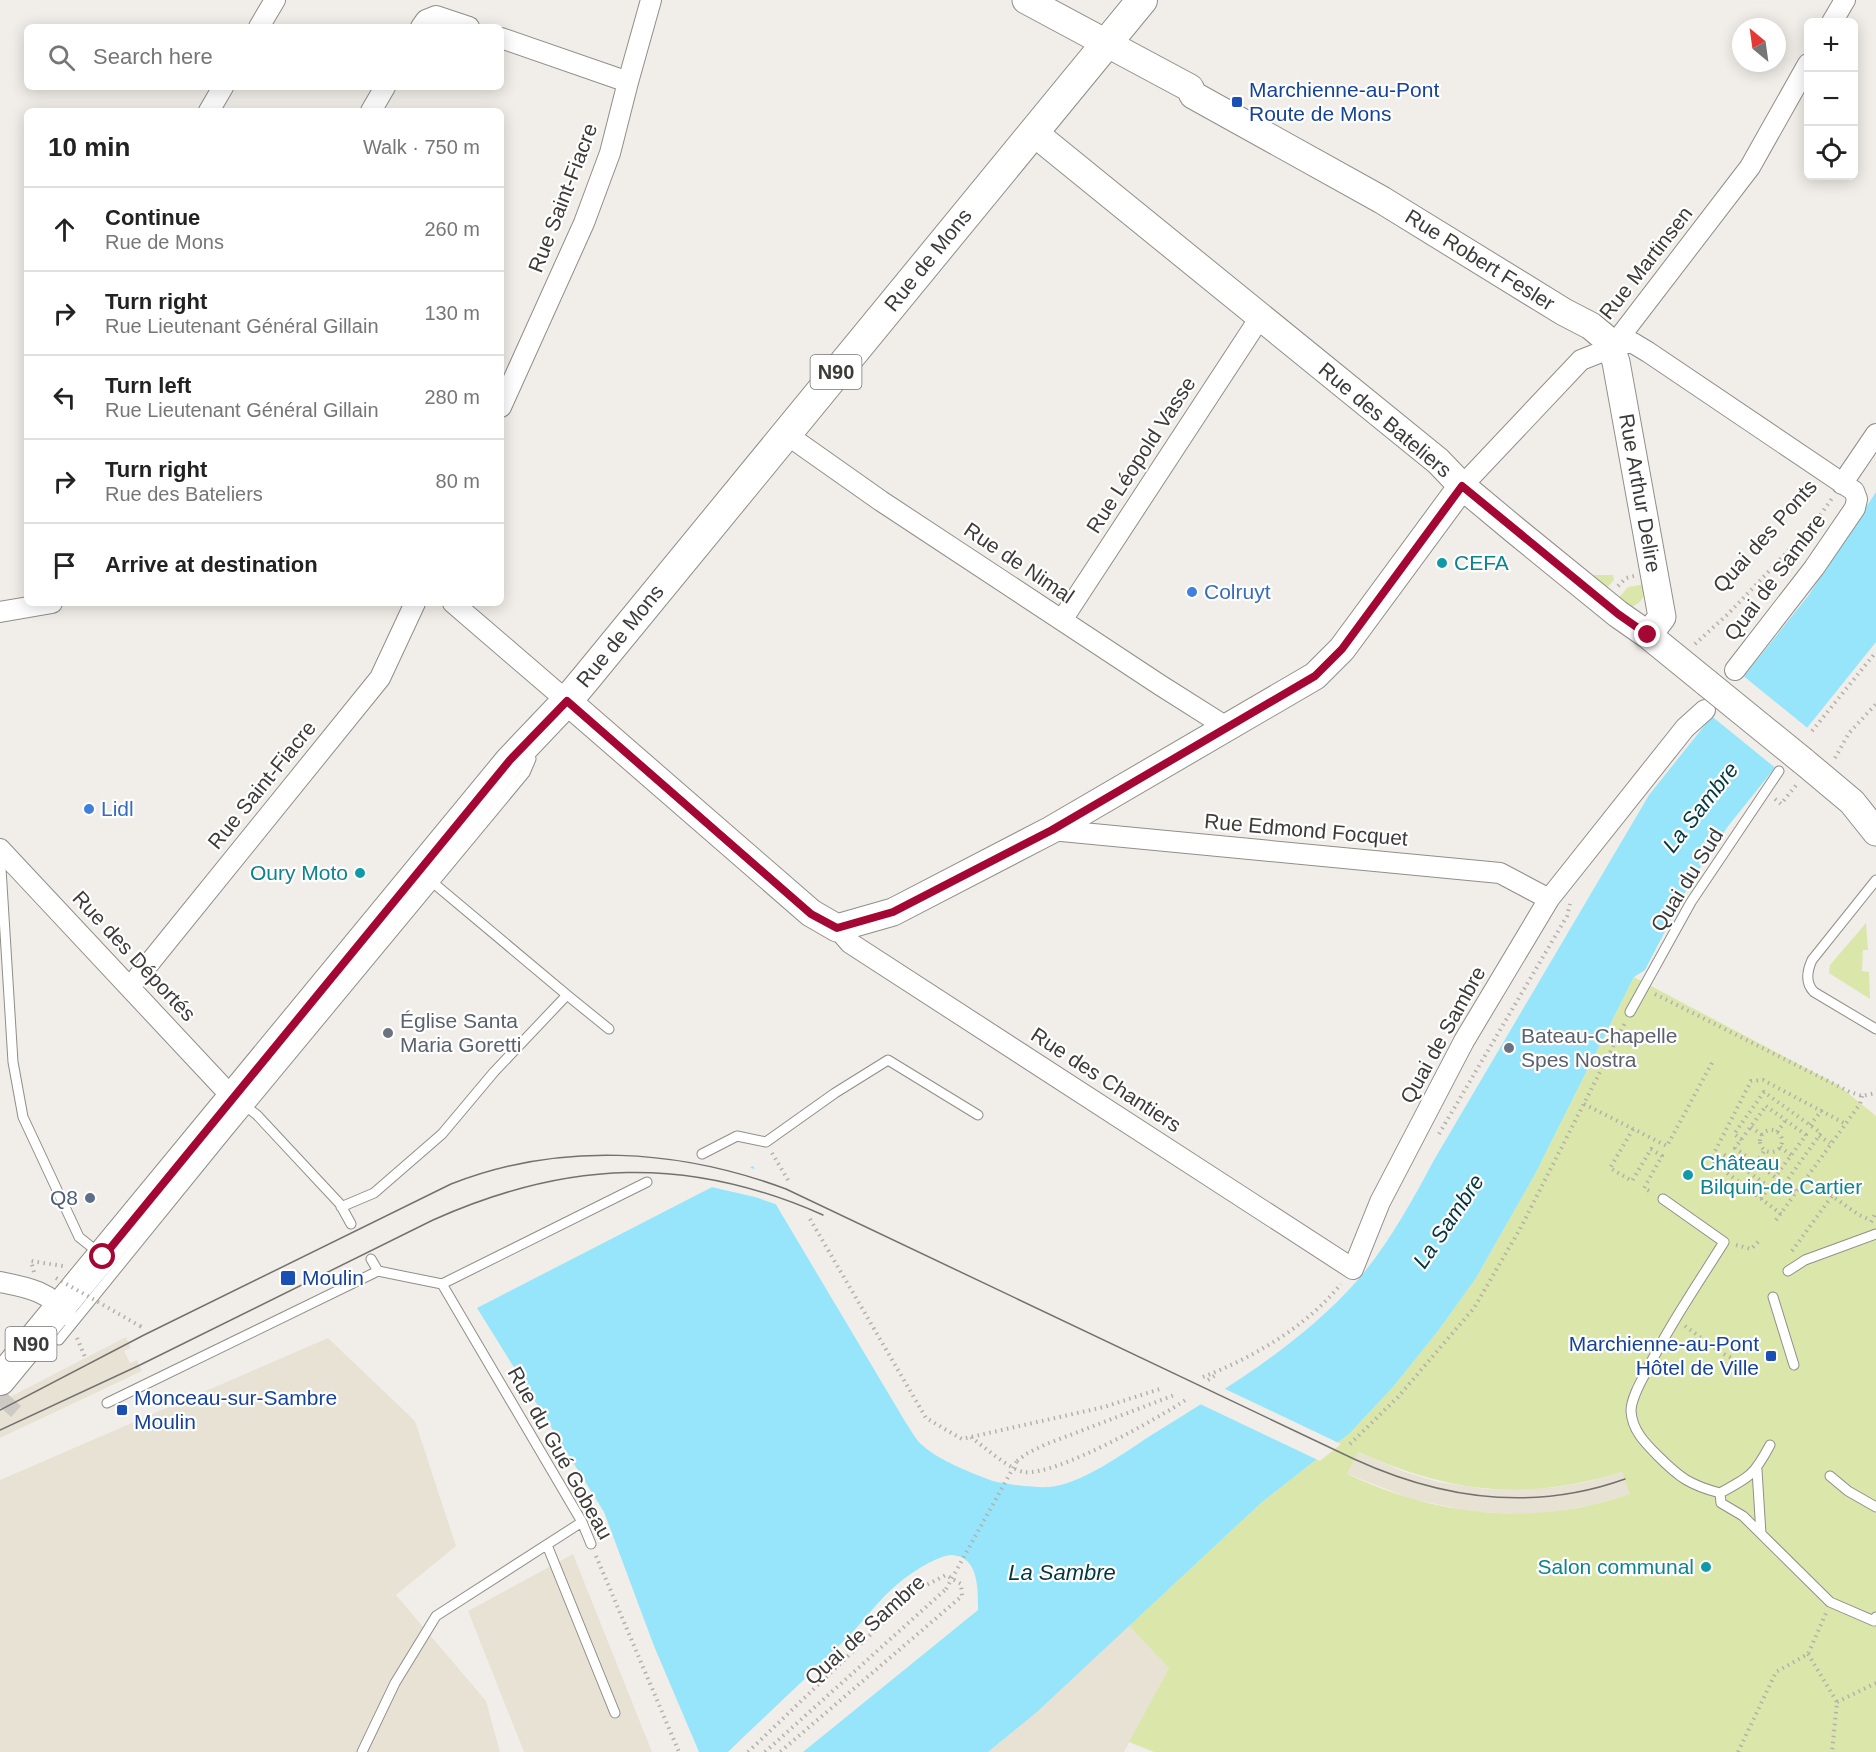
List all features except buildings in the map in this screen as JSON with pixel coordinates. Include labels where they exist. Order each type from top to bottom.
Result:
[{"type":"main road","name":"Rue Robert Fesler","points":[[1026,0],[1190,88],[1194,95],[1424,225],[1564,312],[1592,326],[1605,336],[1612,346]]},
{"type":"main road","name":"Rue de Mons","points":[[5,1388],[66,1326],[98,1262],[240,1103],[426,877],[510,760],[567,701],[1142,0]]},
{"type":"main road","name":"Rue des Bateliers","points":[[1033,132],[1438,461],[1462,486],[1605,603],[1707,682],[1800,773],[1868,812],[1876,832]]},
{"type":"main road","name":"Rue Arthur Delire","points":[[1612,346],[1662,617],[1648,635]]},
{"type":"main road","points":[[567,701],[811,914],[837,928],[893,912],[1052,830],[1309,680],[1333,660],[1462,486]]},
{"type":"street","points":[[260,24],[274,0]]},
{"type":"street","name":"Rue Saint-Fiacre","points":[[504,400],[584,223],[610,153],[651,0]]},
{"type":"street","points":[[1834,18],[1845,0]]},
{"type":"street","points":[[423,23],[436,16],[460,24]]},
{"type":"street","points":[[504,39],[628,82]]},
{"type":"street","name":"Rue Martinsen","points":[[1462,486],[1581,360],[1612,346],[1750,166],[1804,72]]},
{"type":"street","points":[[211,108],[221,90]]},
{"type":"street","points":[[373,108],[383,90]]},
{"type":"street","name":"Rue Léopold Vasse","points":[[1062,620],[1261,316]]},
{"type":"street","points":[[1612,346],[1624,343],[1633,344],[1648,352],[1842,484]]},
{"type":"street","name":"Rue de Nimal","points":[[786,434],[880,501],[1228,728]]},
{"type":"street","name":"Quai des Ponts","points":[[1842,484],[1876,434]]},
{"type":"street","name":"Quai de Sambre","points":[[1735,670],[1814,568],[1855,508],[1857,499],[1854,491],[1842,484]]},
{"type":"street","points":[[0,612],[35,606]]},
{"type":"street","name":"Rue Saint-Fiacre","points":[[130,987],[380,678],[415,606]]},
{"type":"street","points":[[456,606],[567,701]]},
{"type":"street","name":"Quai de Sambre","points":[[1353,1269],[1380,1202],[1464,1041],[1549,899],[1686,728],[1705,710]]},
{"type":"street","name":"Rue Edmond Focquet","points":[[1052,830],[1500,873],[1549,899]]},
{"type":"street","name":"Rue des Déportés","points":[[0,849],[240,1103]]},
{"type":"street","name":"Rue des Chantiers","points":[[837,928],[850,943],[1353,1269]]},
{"type":"street","points":[[0,1282],[34,1288],[66,1326]]},
{"type":"lane","name":"Quai du Sud","points":[[1630,1012],[1691,902],[1800,773]]},
{"type":"lane","points":[[0,849],[13,1062],[22,1117],[79,1237],[98,1262]]},
{"type":"lane","points":[[426,877],[609,1029]]},
{"type":"lane","points":[[1876,880],[1812,960],[1808,975],[1808,984],[1814,992],[1876,1029]]},
{"type":"lane","points":[[341,1207],[374,1193],[442,1134],[494,1072],[567,995]]},
{"type":"lane","points":[[702,1154],[737,1137],[766,1142],[888,1060],[978,1115]]},
{"type":"lane","points":[[66,1326],[240,1103],[258,1115],[341,1207],[351,1224]]},
{"type":"lane","points":[[108,1403],[378,1271],[442,1284],[647,1182]]},
{"type":"lane","points":[[1664,1198],[1725,1242],[1666,1332],[1640,1383],[1631,1408],[1633,1427],[1646,1444],[1678,1476],[1698,1487],[1720,1493],[1742,1482],[1757,1470],[1770,1446]]},
{"type":"lane","points":[[1788,1271],[1805,1260],[1876,1234]]},
{"type":"lane","points":[[371,1259],[378,1271]]},
{"type":"lane","name":"Rue du Gué Gobeau","points":[[442,1284],[582,1522],[591,1544]]},
{"type":"lane","points":[[1773,1298],[1794,1365]]},
{"type":"lane","points":[[1757,1470],[1761,1534]]},
{"type":"lane","points":[[1830,1476],[1848,1491],[1876,1507]]},
{"type":"lane","points":[[1720,1493],[1720,1503],[1743,1516],[1830,1602],[1874,1621],[1876,1617]]},
{"type":"lane","points":[[362,1752],[395,1683],[436,1616],[582,1522]]},
{"type":"lane","points":[[547,1545],[615,1713]]},
{"type":"path","name":"Quai des Ponts","points":[[1681,661],[1814,524],[1842,484]]},
{"type":"path","points":[[1605,603],[1626,578],[1654,572]]},
{"type":"path","points":[[1812,731],[1876,652]]},
{"type":"path","points":[[1774,799],[1781,804],[1800,773],[1835,758],[1849,733],[1876,705]]},
{"type":"path","points":[[1434,1142],[1567,916],[1573,894]]},
{"type":"path","points":[[1644,988],[1850,1092],[1862,1096],[1876,1092]]},
{"type":"path","points":[[1350,1444],[1398,1397],[1474,1308],[1520,1229],[1630,1012]]},
{"type":"path","points":[[1584,1104],[1667,1146],[1714,1059]]},
{"type":"path","points":[[1717,1163],[1712,1156],[1751,1081],[1763,1080],[1844,1124]]},
{"type":"path","points":[[1742,1140],[1734,1134],[1764,1092],[1821,1133],[1778,1193],[1723,1154],[1717,1163],[1714,1163],[1781,1214]]},
{"type":"path","points":[[1776,1220],[1860,1104],[1862,1096]]},
{"type":"path","points":[[1770,1108],[1775,1100]]},
{"type":"path","points":[[1766,1106],[1770,1108],[1806,1135],[1775,1177],[1736,1148],[1766,1106]]},
{"type":"path","points":[[1810,1125],[1821,1110]]},
{"type":"path","points":[[1777,1132],[1786,1120]]},
{"type":"path","points":[[1751,1127],[1762,1135]]},
{"type":"path","points":[[1633,1129],[1611,1168],[1632,1181],[1651,1149],[1662,1156],[1644,1188]]},
{"type":"path","points":[[1772,1130],[1777,1132],[1782,1140],[1780,1147],[1771,1152],[1765,1150],[1760,1143],[1762,1135],[1772,1130]]},
{"type":"path","points":[[1819,1136],[1830,1143]]},
{"type":"path","points":[[1802,1140],[1811,1147]]},
{"type":"path","points":[[766,1142],[788,1180]]},
{"type":"path","points":[[1780,1147],[1791,1155]]},
{"type":"path","points":[[1756,1163],[1765,1150]]},
{"type":"path","points":[[1737,1164],[1744,1155]]},
{"type":"path","points":[[1780,1171],[1789,1177]]},
{"type":"path","points":[[1784,1184],[1796,1192]]},
{"type":"path","points":[[1761,1199],[1769,1187]]},
{"type":"path","points":[[1821,1188],[1859,1215],[1870,1220]]},
{"type":"path","points":[[1788,1257],[1832,1196]]},
{"type":"path","points":[[810,1219],[926,1418],[962,1439],[1104,1407],[1163,1388]]},
{"type":"path","points":[[1725,1242],[1751,1249],[1761,1239]]},
{"type":"path","points":[[34,1273],[32,1261],[55,1265]]},
{"type":"path","points":[[1208,1380],[1280,1339],[1332,1295],[1353,1269]]},
{"type":"path","points":[[56,1278],[141,1326]]},
{"type":"path","points":[[66,1326],[85,1357]]},
{"type":"path","points":[[1692,1331],[1722,1353],[1739,1362]]},
{"type":"path","points":[[1203,1377],[1222,1370]]},
{"type":"path","name":"Quai de Sambre","points":[[765,1752],[946,1589],[1017,1461],[1044,1445],[1177,1394]]},
{"type":"path","points":[[970,1436],[1002,1460],[1024,1472],[1053,1467],[1126,1435],[1187,1399]]},
{"type":"path","name":"Rue du Gué Gobeau","points":[[591,1544],[679,1752]]},
{"type":"path","points":[[747,1752],[917,1590],[945,1575],[961,1584],[962,1596],[780,1752]]},
{"type":"path","points":[[1738,1752],[1776,1672],[1808,1654],[1830,1602]]},
{"type":"path","points":[[1808,1654],[1837,1702],[1832,1752]]},
{"type":"path","points":[[1837,1702],[1876,1683]]},
{"type":"shaded area","points":[[126,1337],[131,1348],[124,1351],[130,1363],[137,1360],[142,1371],[0,1438],[0,1402]]},
{"type":"shaded area","points":[[328,1338],[415,1421],[456,1546],[396,1595],[486,1701],[500,1752],[0,1752],[0,1480]]},
{"type":"shaded area","points":[[1357,1452],[1405,1472],[1438,1482],[1485,1489],[1518,1490],[1557,1487],[1622,1472],[1631,1494],[1591,1505],[1552,1512],[1519,1514],[1474,1512],[1412,1499],[1347,1474]]},
{"type":"shaded area","points":[[573,1554],[652,1752],[524,1752],[468,1611]]},
{"type":"shaded area","points":[[1129,1626],[1169,1668],[1124,1752],[988,1752],[1037,1712]]},
{"type":"green space","points":[[1592,575],[1613,575],[1614,580],[1605,590],[1589,578]]},
{"type":"green space","points":[[1646,584],[1644,596],[1634,606],[1630,608],[1617,600],[1628,587]]},
{"type":"green space","points":[[1866,923],[1868,950],[1863,950],[1862,971],[1869,972],[1870,999],[1829,973],[1830,965]]},
{"type":"green space","points":[[1634,977],[1838,1085],[1876,1116],[1876,1752],[1154,1752],[1129,1742],[1169,1668],[1129,1626],[1261,1503],[1350,1433],[1393,1387],[1438,1331],[1476,1278],[1534,1176]],"holes":[[[1358,1452],[1392,1466],[1456,1484],[1488,1489],[1519,1490],[1552,1487],[1622,1472],[1630,1494],[1558,1511],[1523,1514],[1487,1512],[1452,1508],[1417,1500],[1382,1489],[1347,1474]]]},
{"type":"water","name":"La Sambre","points":[[1876,492],[1876,642],[1729,825],[1690,883],[1645,970],[1634,977],[1534,1176],[1476,1278],[1438,1331],[1393,1387],[1350,1433],[1261,1503],[1037,1712],[988,1752],[803,1752],[978,1610],[977,1584],[972,1568],[961,1557],[952,1555],[925,1565],[893,1588],[850,1635],[728,1752],[699,1752],[654,1646],[604,1512],[477,1308],[753,1166],[906,1423],[922,1445],[973,1474],[995,1481],[1020,1485],[1049,1487],[1062,1485],[1101,1467],[1232,1384],[1285,1347],[1334,1305],[1368,1268],[1408,1208],[1649,795],[1808,596]]},
{"type":"pier","points":[[1741,674],[1810,730],[1778,770],[1709,714]]},
{"type":"pier","points":[[746,1166],[760,1171],[781,1206],[755,1197],[707,1186]]},
{"type":"pier","points":[[1221,1387],[1341,1444],[1320,1461],[1198,1403]]},
{"type":"tunnel","points":[[0,1407],[10,1396]]},
{"type":"tram line","points":[[0,1410],[144,1335],[451,1184],[492,1170],[534,1161],[577,1156],[619,1155],[704,1165],[786,1189],[1354,1459],[1420,1484],[1454,1492],[1522,1498],[1591,1489],[1625,1479]]},
{"type":"tram line","points":[[0,1430],[140,1365],[433,1220],[483,1200],[531,1185],[580,1176],[628,1172],[676,1174],[724,1182],[773,1196],[823,1215]]},
{"type":"place","name":"Marchienne-au-Pont Route de Mons","points":[[1237,102]]},
{"type":"place","name":"CEFA","points":[[1442,563]]},
{"type":"place","name":"Colruyt","points":[[1192,592]]},
{"type":"place","name":"Lidl","points":[[89,809]]},
{"type":"place","name":"Oury Moto","points":[[360,873]]},
{"type":"place","name":"Église Santa Maria Goretti","points":[[388,1033]]},
{"type":"place","name":"Bateau-Chapelle Spes Nostra","points":[[1509,1048]]},
{"type":"place","name":"Château Bilquin-de Cartier","points":[[1688,1175]]},
{"type":"place","name":"Q8","points":[[90,1198]]},
{"type":"place","name":"Moulin","points":[[288,1278]]},
{"type":"place","name":"Marchienne-au-Pont Hôtel de Ville","points":[[1771,1356]]},
{"type":"place","name":"Monceau-sur-Sambre Moulin","points":[[122,1410]]},
{"type":"place","name":"Salon communal","points":[[1706,1567]]},
{"type":"route","points":[[103,1257],[510,760],[567,701],[811,914],[837,928],[893,912],[1052,830],[1315,676],[1342,649],[1462,486],[1618,614],[1648,635]]}]
